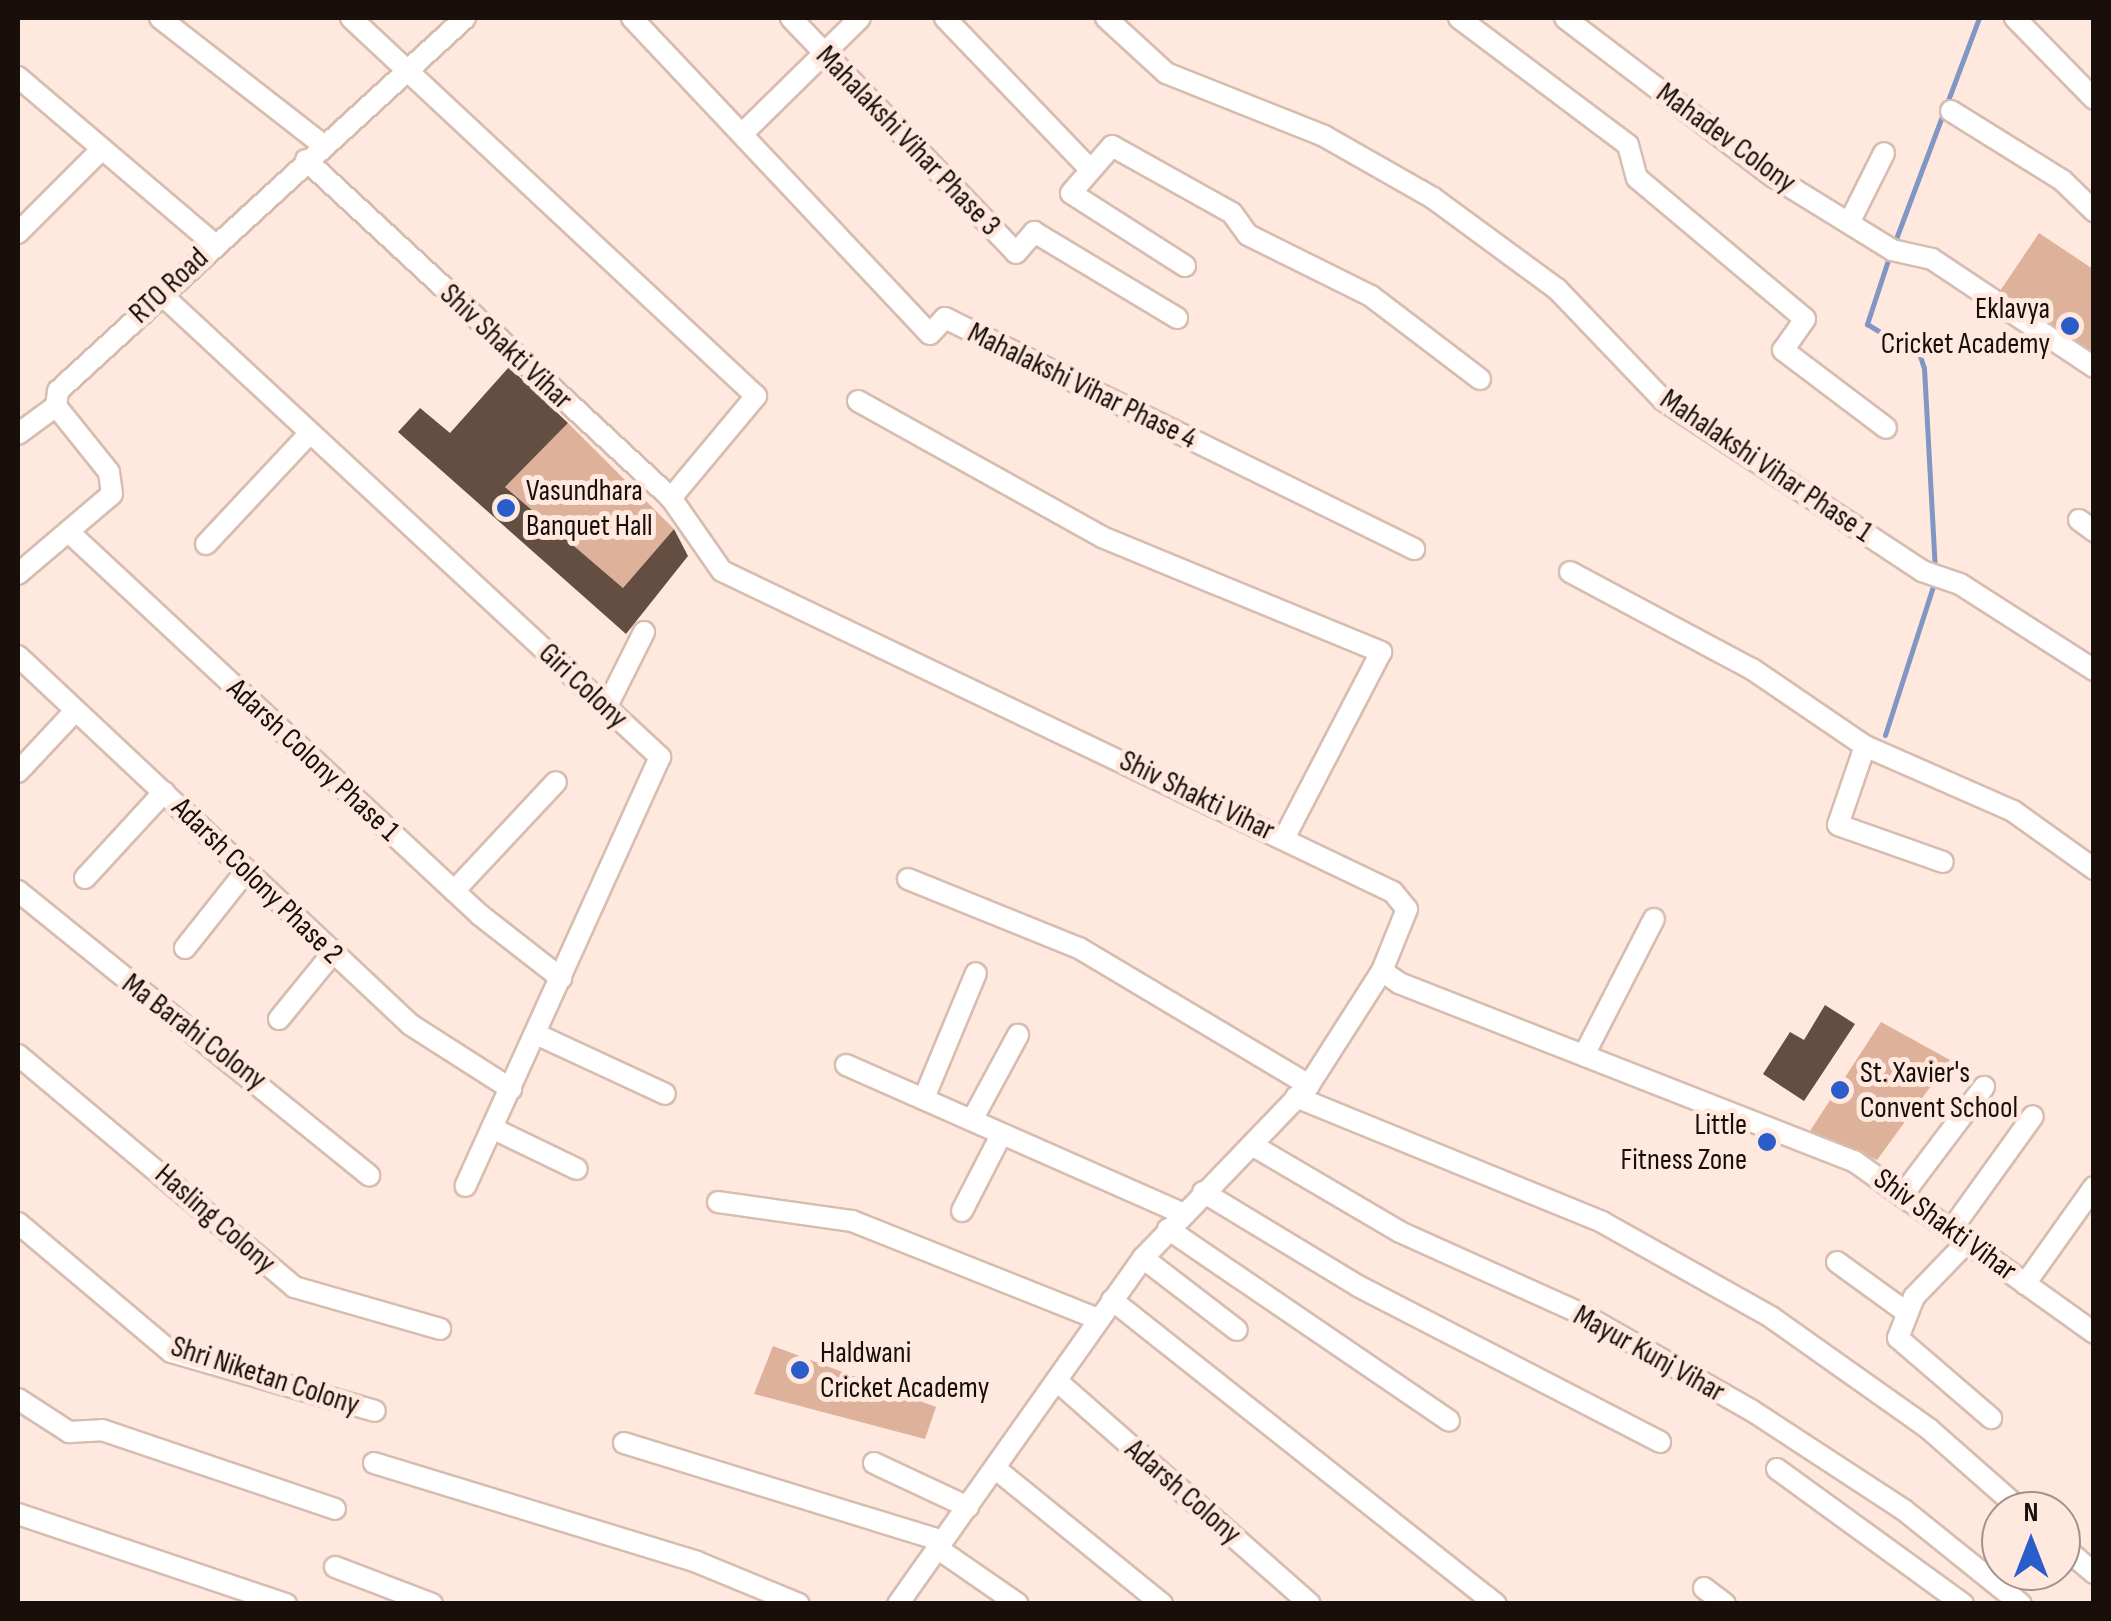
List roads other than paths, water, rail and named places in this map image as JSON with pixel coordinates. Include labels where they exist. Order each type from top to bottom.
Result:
[{"type":"street","points":[[160,18],[323,145]]},
{"type":"street","points":[[350,18],[412,66],[756,396],[671,498]]},
{"type":"street","name":"RTO Road","points":[[18,434],[56,406],[58,391],[214,244],[465,18]]},
{"type":"street","name":"Mahalakshi Vihar Phase 4","points":[[632,18],[930,334],[944,318],[1414,548]]},
{"type":"street","name":"Mahalakshi Vihar Phase 3","points":[[790,18],[1016,253],[1034,232],[1177,318]]},
{"type":"street","points":[[742,134],[860,18]]},
{"type":"street","points":[[945,18],[1089,168]]},
{"type":"street","name":"Mahalakshi Vihar Phase 1","points":[[1106,18],[1166,73],[1324,136],[1433,198],[1557,289],[1663,400],[1922,572],[1960,584],[2094,670]]},
{"type":"street","points":[[1459,18],[1628,145],[1637,178],[1805,319],[1783,350],[1886,428]]},
{"type":"street","name":"Mahadev Colony","points":[[1565,18],[1849,223],[1892,250],[1932,259],[2094,367]]},
{"type":"street","points":[[2015,18],[2094,99]]},
{"type":"street","points":[[18,77],[214,244]]},
{"type":"street","points":[[1951,111],[2062,180],[2094,211]]},
{"type":"street","points":[[1185,266],[1071,193],[1112,146],[1232,213],[1248,235],[1371,296],[1480,379]]},
{"type":"street","points":[[18,234],[101,150]]},
{"type":"street","points":[[1849,223],[1884,154]]},
{"type":"street","name":"Shiv Shakti Vihar","points":[[306,160],[671,498],[722,570],[1403,898],[1382,971],[1584,1056],[1854,1161],[2094,1333]]},
{"type":"street","name":"Giri Colony","points":[[161,294],[660,757],[465,1186]]},
{"type":"street","points":[[858,401],[1102,537],[1381,652],[1284,838]]},
{"type":"street","points":[[18,574],[71,534],[112,494],[109,472],[56,406]]},
{"type":"street","points":[[206,544],[310,434]]},
{"type":"street","name":"Adarsh Colony Phase 1","points":[[71,534],[454,891],[561,978]]},
{"type":"street","points":[[1570,572],[1752,670],[1865,746],[2013,811],[2094,869]]},
{"type":"street","points":[[606,708],[644,632]]},
{"type":"street","name":"Adarsh Colony Phase 2","points":[[18,656],[411,1024],[510,1089]]},
{"type":"street","points":[[18,772],[76,711]]},
{"type":"street","points":[[1865,746],[1838,825],[1943,862]]},
{"type":"street","points":[[454,891],[556,782]]},
{"type":"street","points":[[84,878],[164,792]]},
{"type":"street","points":[[185,948],[246,871]]},
{"type":"street","points":[[908,878],[1079,948],[1302,1091],[1602,1222],[1770,1317],[1929,1428],[2000,1491]]},
{"type":"street","name":"Ma Barahi Colony","points":[[18,891],[368,1174]]},
{"type":"street","points":[[1584,1056],[1654,919]]},
{"type":"street","points":[[279,1019],[332,954]]},
{"type":"street","points":[[898,1604],[1144,1258],[1174,1221],[1302,1091],[1382,971]]},
{"type":"street","points":[[924,1098],[976,973]]},
{"type":"street","points":[[536,1034],[666,1094]]},
{"type":"street","points":[[972,1120],[1018,1035]]},
{"type":"street","name":"Hasling Colony","points":[[18,1055],[294,1287],[440,1329]]},
{"type":"street","points":[[846,1066],[972,1120],[1174,1221],[1450,1420]]},
{"type":"street","points":[[1904,1194],[1984,1086]]},
{"type":"street","points":[[1991,1418],[1898,1338],[1906,1312],[1960,1236],[2033,1116]]},
{"type":"street","points":[[492,1128],[577,1169]]},
{"type":"street","points":[[962,1211],[1002,1135]]},
{"type":"street","name":"Mayur Kunj Vihar","points":[[1252,1144],[1400,1232],[1580,1313],[1750,1410],[1904,1510],[2021,1604]]},
{"type":"street","points":[[2026,1284],[2094,1187]]},
{"type":"street","points":[[1203,1192],[1358,1286],[1660,1442]]},
{"type":"street","points":[[718,1202],[852,1220],[1098,1319]]},
{"type":"street","name":"Shri Niketan Colony","points":[[18,1224],[172,1352],[375,1412]]},
{"type":"street","points":[[1144,1258],[1237,1330]]},
{"type":"street","points":[[1837,1262],[1906,1312]]},
{"type":"street","points":[[1112,1300],[1496,1604]]},
{"type":"street","name":"Adarsh Colony","points":[[1056,1381],[1310,1604]]},
{"type":"street","points":[[18,1399],[68,1432],[102,1430],[335,1510]]},
{"type":"street","points":[[624,1443],[939,1545],[1018,1604]]},
{"type":"street","points":[[374,1463],[696,1562],[799,1604]]},
{"type":"street","points":[[874,1463],[968,1507]]},
{"type":"street","points":[[996,1469],[1162,1604]]},
{"type":"street","points":[[1777,1470],[1964,1604]]},
{"type":"street","points":[[18,1514],[286,1604]]},
{"type":"street","points":[[335,1567],[432,1604]]},
{"type":"street","points":[[1704,1588],[1725,1604]]},
{"type":"waterway","points":[[1894,244],[1979,18]]},
{"type":"waterway","points":[[1890,254],[1867,324],[1920,356],[1924,368],[1935,568]]},
{"type":"waterway","points":[[1885,735],[1933,586]]},
{"type":"place","name":"Eklavya Cricket Academy","points":[[2070,326]]},
{"type":"place","name":"Vasundhara Banquet Hall","points":[[506,508]]},
{"type":"place","name":"St. Xavier's Convent School","points":[[1840,1090]]},
{"type":"place","name":"Little Fitness Zone","points":[[1767,1142]]},
{"type":"place","name":"Haldwani Cricket Academy","points":[[800,1370]]}]
